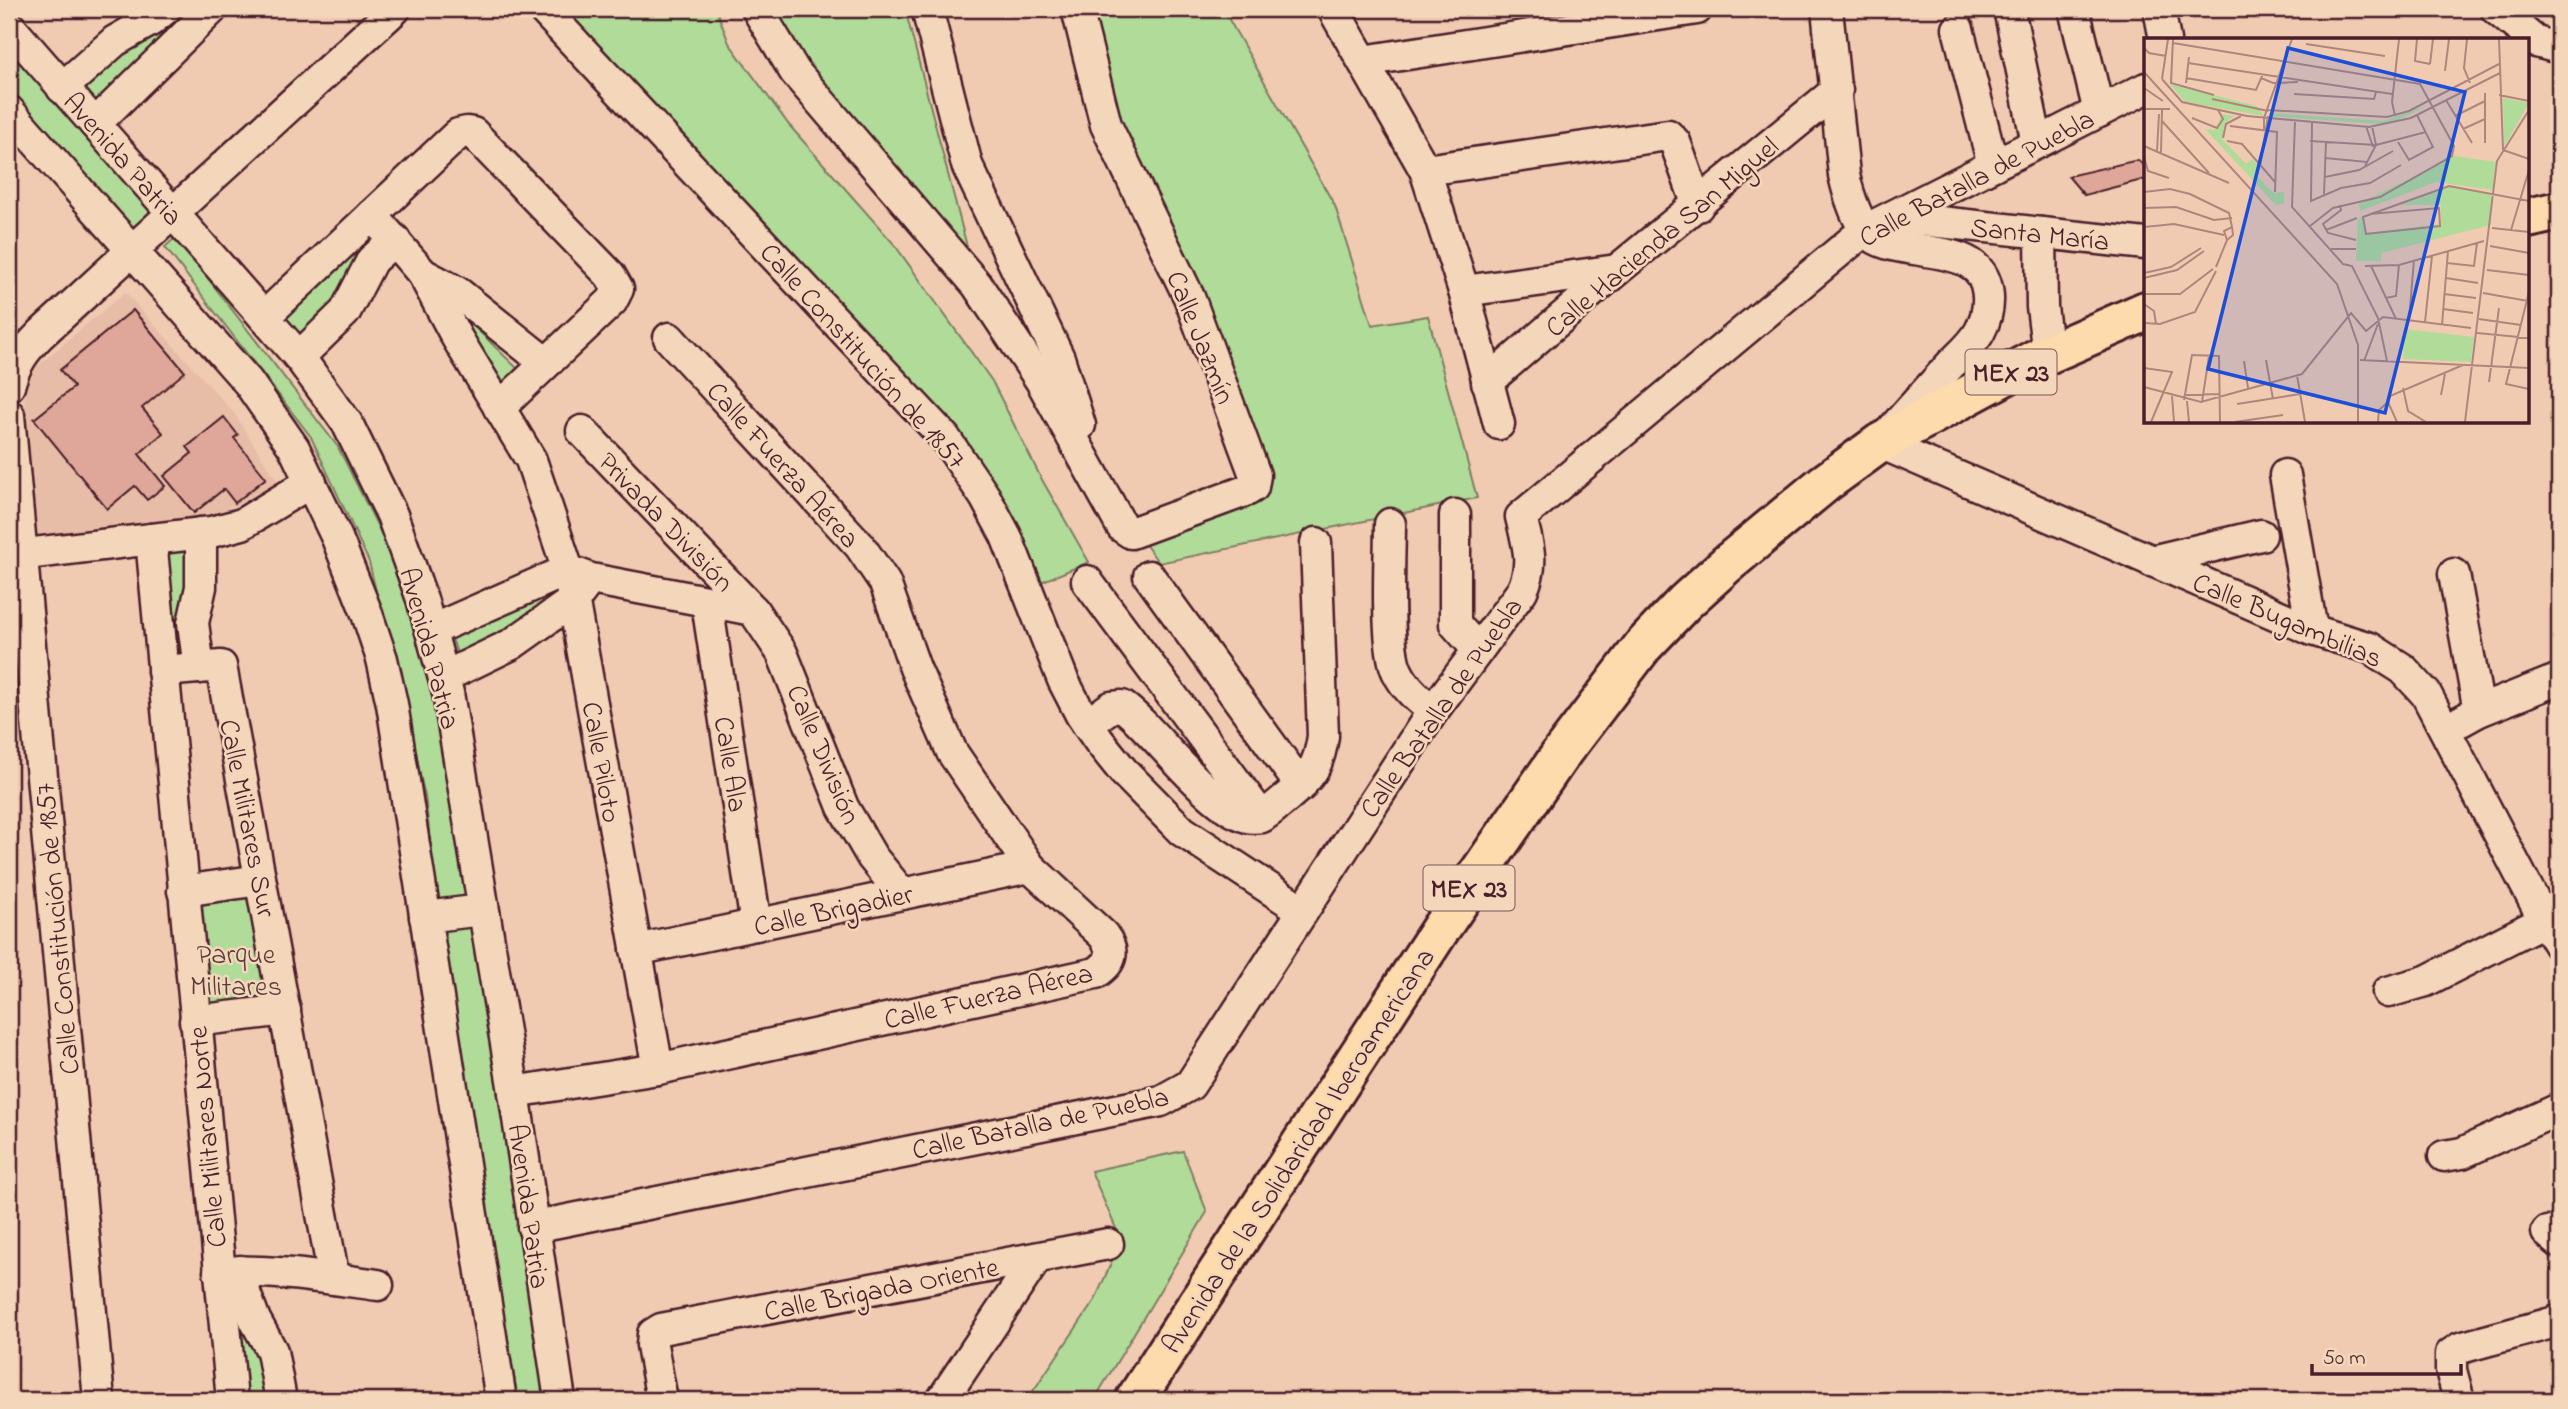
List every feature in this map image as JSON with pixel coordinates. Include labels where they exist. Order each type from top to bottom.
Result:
[{"type":"highway","points":[[2530,218],[2559,211]]},
{"type":"highway","name":"Avenida de la Solidaridad Iberoamericana","points":[[1135,1400],[1441,928],[1602,698],[1643,646],[1685,602],[1825,483],[1881,443],[1971,392],[2048,354],[2144,312]]},
{"type":"street","points":[[62,88],[115,41],[165,9]]},
{"type":"street","points":[[9,386],[13,368],[23,352],[395,9]]},
{"type":"street","name":"Calle Constitución de 1857","points":[[543,9],[945,438],[985,497],[1006,536],[1062,680],[1087,724],[1123,771],[1182,831],[1302,910]]},
{"type":"street","name":"Calle Jazmín","points":[[757,9],[795,72],[977,285],[1041,381],[1122,527],[1131,533],[1248,490],[1255,481],[1189,296],[1105,125],[1077,9]]},
{"type":"street","name":"Calle Jazmín","points":[[927,9],[967,165],[1059,358],[1097,482]]},
{"type":"street","points":[[1333,9],[1425,170],[1464,291],[1499,424]]},
{"type":"street","points":[[1363,61],[1697,9]]},
{"type":"street","points":[[1827,9],[1844,175],[1849,195],[1865,230],[1882,243],[1942,252],[1968,262],[1985,282],[1989,302],[1979,333],[1881,443]]},
{"type":"street","points":[[2009,9],[2037,143]]},
{"type":"street","points":[[2074,9],[2099,112]]},
{"type":"street","points":[[2159,9],[2165,38]]},
{"type":"street","points":[[2496,9],[2536,42],[2559,48]]},
{"type":"street","points":[[95,124],[198,14]]},
{"type":"street","name":"Avenida Patria","points":[[9,26],[299,358],[347,423],[392,515],[432,630],[444,677],[514,1092],[560,1400]]},
{"type":"street","points":[[1958,29],[1993,166]]},
{"type":"street","name":"Calle Batalla de Puebla","points":[[533,1227],[1161,1101],[1190,1085],[1433,711],[1522,591],[1530,573],[1521,517],[1865,230],[2144,89]]},
{"type":"street","name":"Calle Hacienda San Miguel","points":[[1487,382],[1617,270],[1837,90]]},
{"type":"street","name":"Avenida Patria","points":[[9,111],[248,382],[294,447],[337,538],[366,611],[382,659],[392,704],[501,1400]]},
{"type":"street","points":[[264,317],[458,134],[467,131],[478,136],[610,275],[618,289],[612,301],[499,408]]},
{"type":"street","points":[[1425,170],[1668,135],[1675,142],[1698,206]]},
{"type":"street","points":[[372,215],[423,274],[457,292],[547,363]]},
{"type":"street","name":"Santa María","points":[[1892,216],[2144,244]]},
{"type":"street","points":[[2041,233],[2040,281],[2048,354]]},
{"type":"street","points":[[299,358],[345,312],[372,260],[395,240]]},
{"type":"street","points":[[1464,291],[1617,270]]},
{"type":"street","name":"Calle Piloto","points":[[423,274],[457,338],[530,460],[578,583],[636,950],[658,1069]]},
{"type":"street","name":"Calle Fuerza Aérea","points":[[514,1092],[658,1069],[1096,974],[1108,965],[1112,954],[1110,944],[1103,935],[1030,867],[953,752],[915,668],[885,583],[860,546],[670,338]]},
{"type":"street","name":"Calle Constitución de 1857","points":[[9,415],[15,555],[99,1400]]},
{"type":"street","name":"Privada División","points":[[582,431],[753,610]]},
{"type":"street","name":"Calle Bugambilias","points":[[1881,443],[2312,630],[2370,648],[2403,669],[2426,694],[2554,926]]},
{"type":"street","points":[[2285,475],[2312,630]]},
{"type":"street","points":[[15,555],[201,533],[242,524],[311,482]]},
{"type":"street","points":[[1455,515],[1455,624],[1478,650]]},
{"type":"street","points":[[1390,524],[1391,643],[1395,668],[1410,692],[1433,711]]},
{"type":"street","points":[[199,668],[192,623],[201,587],[201,533]]},
{"type":"street","points":[[2151,561],[2261,535]]},
{"type":"street","name":"Calle Militares Norte","points":[[152,539],[195,1021],[230,1271],[232,1400]]},
{"type":"street","points":[[1087,724],[1111,707],[1122,706],[1231,812],[1246,818],[1262,817],[1301,786],[1320,761],[1323,736],[1316,543]]},
{"type":"street","points":[[2454,574],[2479,711]]},
{"type":"street","points":[[1149,576],[1301,786]]},
{"type":"street","points":[[1087,581],[1262,817]]},
{"type":"street","points":[[444,677],[512,644],[578,583]]},
{"type":"street","points":[[432,630],[578,583],[753,610]]},
{"type":"street","name":"Calle Ala","points":[[708,603],[756,925]]},
{"type":"street","name":"Calle División","points":[[753,610],[782,653],[843,807],[872,857],[902,894]]},
{"type":"street","name":"Calle Militares Sur","points":[[163,671],[221,666],[334,1279]]},
{"type":"street","points":[[2445,729],[2479,711],[2559,679]]},
{"type":"street","name":"Calle Brigadier","points":[[636,950],[1030,867]]},
{"type":"street","points":[[183,891],[260,880]]},
{"type":"street","points":[[425,917],[482,910]]},
{"type":"street","points":[[2388,992],[2426,981],[2554,926]]},
{"type":"street","points":[[195,1021],[285,1010]]},
{"type":"street","points":[[2444,1156],[2462,1153],[2559,1109]]},
{"type":"street","name":"Calle Brigada Oriente","points":[[662,1400],[652,1345],[653,1334],[661,1329],[1108,1244]]},
{"type":"street","points":[[942,1400],[1036,1259]]},
{"type":"street","points":[[230,1271],[378,1285]]},
{"type":"street","points":[[230,1271],[246,1296],[272,1351],[281,1400]]},
{"type":"street","points":[[2459,1400],[2451,1370],[2451,1354],[2460,1348],[2559,1321]]},
{"type":"shaded area","points":[[125,292],[234,413],[280,485],[219,513],[35,539],[24,392],[28,374]]},
{"type":"green space","points":[[165,9],[184,9],[197,24],[95,124],[63,88]]},
{"type":"green space","points":[[546,9],[716,9],[729,43],[789,125],[894,244],[992,381],[1041,478],[1089,562],[1041,582],[945,438]]},
{"type":"green space","points":[[757,9],[905,9],[977,285]]},
{"type":"green space","points":[[1075,9],[1223,9],[1335,206],[1372,325],[1428,316],[1477,498],[1159,563],[1136,532],[1253,487]]},
{"type":"green space","points":[[9,28],[163,211],[128,246],[9,111]]},
{"type":"green space","points":[[358,235],[368,247],[345,294],[298,348],[272,319]]},
{"type":"green space","points":[[176,237],[338,447],[402,575],[446,743],[547,1400],[518,1400],[441,931],[425,796],[369,562],[311,437],[165,247]]},
{"type":"green space","points":[[448,301],[521,372],[501,391]]},
{"type":"green space","points":[[197,533],[199,668],[167,670],[151,539]]},
{"type":"green space","points":[[551,589],[559,606],[459,659],[450,633]]},
{"type":"green space","name":"Parque Militares","points":[[258,891],[278,1000],[204,1008],[192,898]]},
{"type":"green space","points":[[1183,1151],[1207,1212],[1094,1400],[1027,1400],[1095,1300],[1121,1240],[1091,1171]]},
{"type":"green space","points":[[240,1271],[277,1400],[232,1400]]},
{"type":"building","points":[[2138,160],[2144,166],[2144,180],[2084,195],[2068,176]]},
{"type":"building","points":[[133,310],[185,372],[142,408],[163,433],[139,454],[165,486],[147,500],[135,486],[107,509],[34,419],[74,387],[60,370]]},
{"type":"building","points":[[224,417],[238,435],[234,438],[266,478],[235,503],[224,489],[194,513],[164,476],[192,453],[187,447]]}]
